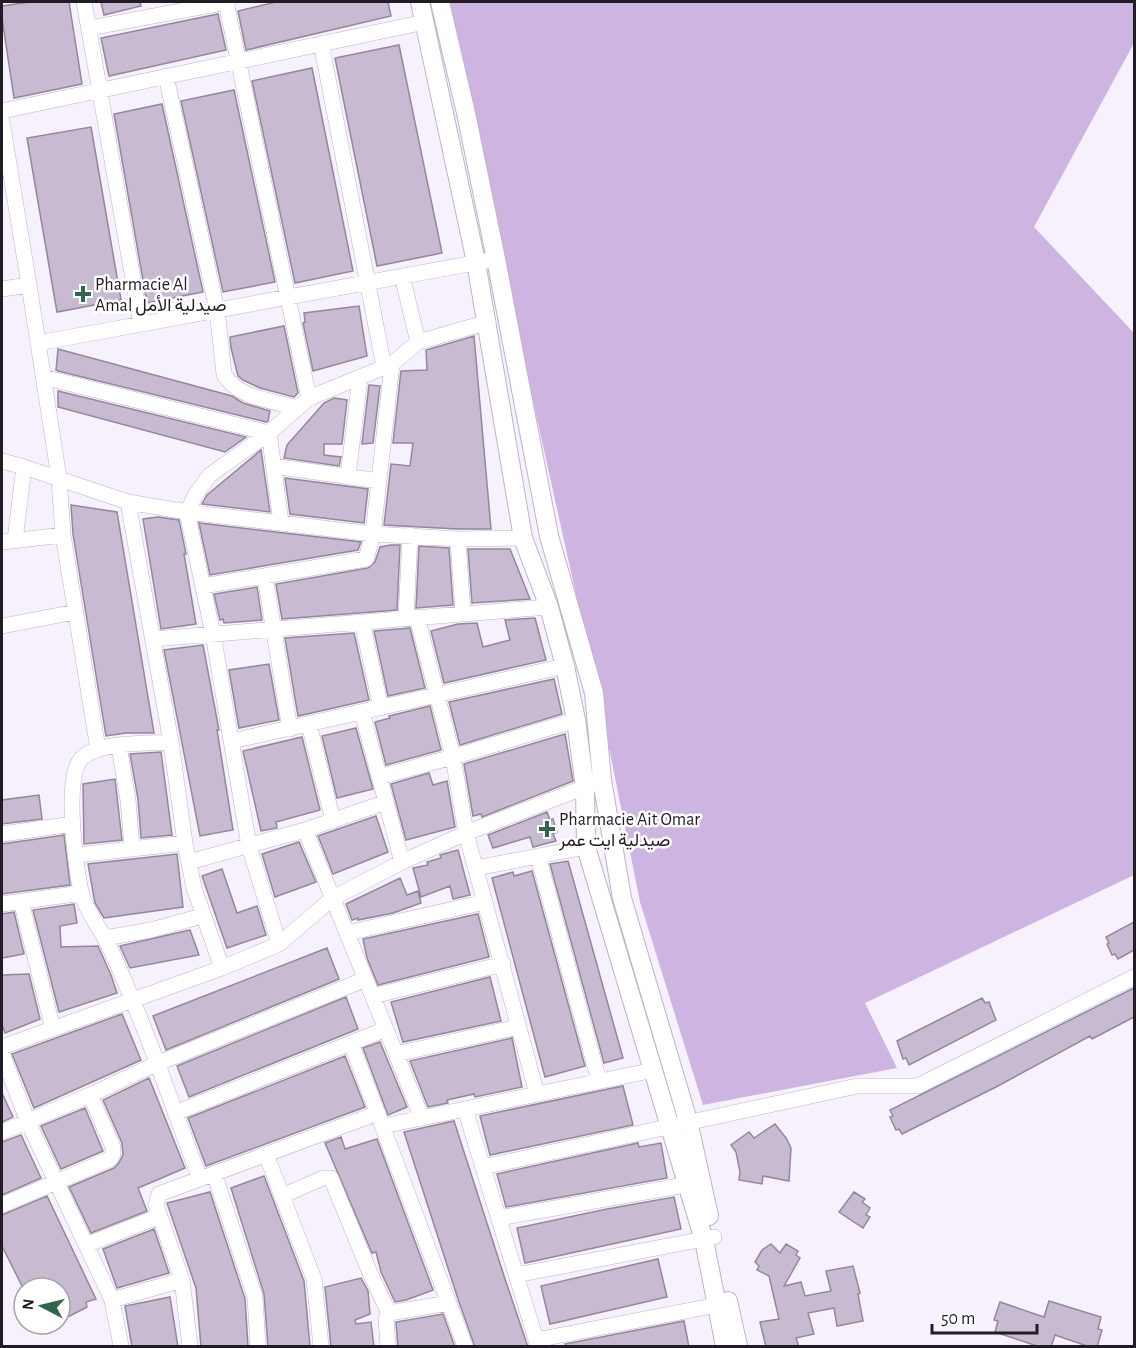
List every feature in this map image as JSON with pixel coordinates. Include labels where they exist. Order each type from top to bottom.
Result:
[{"type":"street","points":[[84,2],[141,324]]},
{"type":"street","points":[[90,28],[227,2],[288,297],[303,403]]},
{"type":"street","points":[[420,2],[488,322],[523,538],[549,607],[565,666],[576,720],[585,788],[586,847],[670,1126],[694,1183],[723,1303],[738,1347]]},
{"type":"street","points":[[440,2],[496,258],[549,536],[594,693],[602,780],[622,898],[688,1122],[694,1183]]},
{"type":"street","points":[[2,111],[425,21]]},
{"type":"street","points":[[203,586],[364,560],[373,534],[388,365],[368,282],[321,44]]},
{"type":"street","points":[[166,76],[217,310],[224,375],[228,382],[248,394],[303,403]]},
{"type":"street","points":[[2,121],[59,478],[63,535],[98,749]]},
{"type":"street","points":[[38,343],[496,258]]},
{"type":"street","points":[[402,276],[418,342]]},
{"type":"street","points":[[2,289],[29,285]]},
{"type":"street","points":[[279,944],[249,846],[213,634],[187,512],[196,494],[210,475],[269,433],[303,403],[388,365],[418,342],[488,322]]},
{"type":"street","points":[[43,377],[269,433]]},
{"type":"street","points":[[348,476],[360,378]]},
{"type":"street","points":[[269,433],[281,522]]},
{"type":"street","points":[[2,461],[128,502],[187,512],[373,534],[458,539],[523,538]]},
{"type":"street","points":[[273,466],[379,481]]},
{"type":"street","points":[[24,467],[8,541],[63,535]]},
{"type":"street","points":[[128,502],[171,742],[185,843],[194,888],[222,968]]},
{"type":"street","points":[[410,535],[412,618],[437,695],[453,758],[466,833],[537,1094]]},
{"type":"street","points":[[458,539],[463,614]]},
{"type":"street","points":[[265,577],[290,729]]},
{"type":"street","points":[[153,639],[549,607]]},
{"type":"street","points":[[2,626],[75,612]]},
{"type":"street","points":[[362,622],[381,708]]},
{"type":"street","points":[[232,741],[565,666]]},
{"type":"street","points":[[362,712],[402,862]]},
{"type":"street","points":[[379,777],[453,758],[576,720]]},
{"type":"street","points":[[309,724],[333,821]]},
{"type":"street","points":[[171,742],[98,749],[82,758],[77,764],[72,786],[73,824],[82,893],[133,1001],[175,1113],[207,1176],[255,1297],[258,1347]]},
{"type":"street","points":[[119,746],[128,800],[132,848]]},
{"type":"street","points":[[2,1047],[222,968],[279,944],[333,898],[402,862],[466,833],[602,780]]},
{"type":"street","points":[[189,862],[305,830],[386,802]]},
{"type":"street","points":[[2,834],[73,824]]},
{"type":"street","points":[[305,830],[422,1118]]},
{"type":"street","points":[[77,855],[185,843]]},
{"type":"street","points":[[476,868],[586,847]]},
{"type":"street","points":[[538,856],[598,1081]]},
{"type":"street","points":[[2,904],[82,893]]},
{"type":"street","points":[[21,902],[53,1029]]},
{"type":"street","points":[[347,933],[485,902]]},
{"type":"street","points":[[105,938],[151,930],[202,916]]},
{"type":"street","points":[[373,996],[503,964]]},
{"type":"street","points":[[483,1167],[857,1086],[918,1086],[1134,977]]},
{"type":"street","points":[[2,1132],[156,1064],[366,979]]},
{"type":"street","points":[[396,1054],[518,1027]]},
{"type":"street","points":[[175,1113],[386,1029]]},
{"type":"street","points":[[351,1043],[465,1347]]},
{"type":"street","points":[[2,1054],[28,1122],[112,1300],[121,1347]]},
{"type":"street","points":[[190,1347],[182,1280],[156,1205],[159,1194],[266,1154],[380,1120],[422,1118],[654,1070]]},
{"type":"street","points":[[2,1205],[104,1163],[114,1154],[90,1095]]},
{"type":"street","points":[[465,1109],[537,1343],[723,1303]]},
{"type":"street","points":[[266,1154],[314,1279],[321,1347]]},
{"type":"street","points":[[282,1196],[323,1178],[331,1178],[389,1313]]},
{"type":"street","points":[[499,1218],[694,1183]]},
{"type":"street","points":[[86,1245],[160,1216]]},
{"type":"street","points":[[516,1275],[709,1239]]},
{"type":"street","points":[[112,1300],[182,1280]]},
{"type":"street","points":[[388,1347],[386,1318],[389,1313],[395,1310],[449,1303]]},
{"type":"street","points":[[723,1303],[725,1347]]},
{"type":"shaded area","points":[[428,2],[1134,2],[1134,43],[1034,227],[1134,333],[1134,875],[865,1003],[897,1068],[703,1105],[640,902],[599,698],[510,297]]},
{"type":"building","points":[[30,2],[69,2],[82,84],[14,98],[2,6]]},
{"type":"building","points":[[101,2],[140,2],[141,6],[104,15]]},
{"type":"building","points":[[276,2],[388,2],[391,16],[246,50],[238,11]]},
{"type":"building","points":[[218,14],[226,50],[109,76],[101,38]]},
{"type":"building","points":[[399,45],[442,253],[377,266],[335,58]]},
{"type":"building","points":[[312,68],[353,271],[295,283],[252,81]]},
{"type":"building","points":[[234,90],[275,282],[223,292],[181,101]]},
{"type":"building","points":[[162,104],[203,292],[147,303],[114,114]]},
{"type":"building","points":[[91,127],[121,300],[57,312],[27,138]]},
{"type":"building","points":[[359,306],[367,356],[313,371],[303,323],[305,322],[304,313]]},
{"type":"building","points":[[284,326],[298,393],[294,397],[260,388],[243,380],[238,376],[231,348],[230,337]]},
{"type":"building","points":[[474,336],[491,529],[384,525],[391,464],[410,466],[413,443],[393,443],[401,371],[427,370],[426,350]]},
{"type":"building","points":[[58,349],[232,396],[243,403],[270,411],[268,421],[58,371],[56,370]]},
{"type":"building","points":[[369,385],[380,386],[373,443],[362,444]]},
{"type":"building","points":[[58,391],[246,437],[225,452],[58,407]]},
{"type":"building","points":[[334,398],[347,400],[342,444],[324,444],[324,455],[341,457],[339,466],[284,458],[287,445],[324,403]]},
{"type":"building","points":[[261,450],[270,512],[202,504],[207,495]]},
{"type":"building","points":[[285,478],[368,489],[364,523],[290,514]]},
{"type":"building","points":[[71,505],[117,512],[154,733],[106,736],[73,534]]},
{"type":"building","points":[[158,517],[179,520],[196,624],[161,629],[143,519]]},
{"type":"building","points":[[199,523],[361,542],[358,550],[210,575]]},
{"type":"building","points":[[400,545],[397,610],[282,619],[276,584],[368,568],[375,562],[380,547]]},
{"type":"building","points":[[419,546],[449,548],[453,605],[416,608]]},
{"type":"building","points":[[468,549],[510,549],[530,599],[472,603]]},
{"type":"building","points":[[257,587],[262,620],[224,623],[223,619],[220,620],[214,594]]},
{"type":"building","points":[[535,618],[546,660],[444,683],[431,631],[458,624],[477,623],[483,647],[510,640],[505,620]]},
{"type":"building","points":[[410,628],[425,688],[388,696],[374,631]]},
{"type":"building","points":[[354,633],[369,700],[298,716],[285,638]]},
{"type":"building","points":[[203,645],[219,730],[217,730],[233,830],[200,836],[164,650]]},
{"type":"building","points":[[269,664],[279,720],[239,728],[229,670]]},
{"type":"building","points":[[554,679],[562,714],[460,745],[449,702]]},
{"type":"building","points":[[430,706],[441,750],[386,765],[375,722],[390,718],[389,716]]},
{"type":"building","points":[[356,728],[373,789],[337,798],[322,736]]},
{"type":"building","points":[[565,734],[573,781],[482,817],[481,814],[473,816],[464,764]]},
{"type":"building","points":[[302,737],[320,810],[276,822],[277,828],[261,831],[243,751]]},
{"type":"building","points":[[161,752],[172,835],[141,838],[138,799],[130,754]]},
{"type":"building","points":[[429,773],[433,785],[447,781],[455,827],[406,840],[391,784]]},
{"type":"building","points":[[115,779],[122,840],[84,844],[83,784]]},
{"type":"building","points":[[39,795],[42,819],[2,824],[2,800]]},
{"type":"building","points":[[547,812],[550,820],[553,819],[557,832],[553,834],[556,841],[533,847],[530,837],[493,848],[488,835]]},
{"type":"building","points":[[376,816],[388,852],[333,874],[318,836]]},
{"type":"building","points":[[64,835],[70,885],[2,894],[2,844]]},
{"type":"building","points":[[299,842],[316,882],[275,897],[262,854]]},
{"type":"building","points":[[458,850],[470,895],[453,899],[450,886],[421,897],[413,868],[428,865],[427,862],[441,858],[440,855]]},
{"type":"building","points":[[177,854],[183,907],[104,918],[95,903],[88,864]]},
{"type":"building","points":[[568,861],[623,1058],[604,1063],[550,864]]},
{"type":"building","points":[[222,869],[237,913],[257,906],[266,935],[227,948],[202,876]]},
{"type":"building","points":[[532,871],[585,1066],[545,1077],[492,878],[513,872],[514,876]]},
{"type":"building","points":[[400,878],[407,895],[418,891],[421,903],[393,913],[352,920],[346,904]]},
{"type":"building","points":[[74,904],[77,923],[60,926],[61,947],[98,946],[117,993],[59,1012],[33,910]]},
{"type":"building","points":[[14,912],[24,954],[2,958],[2,914]]},
{"type":"building","points":[[478,914],[489,957],[378,985],[367,958],[363,939]]},
{"type":"building","points":[[1134,922],[1134,950],[1118,959],[1115,954],[1112,955],[1106,937]]},
{"type":"building","points":[[190,930],[199,955],[130,968],[120,946]]},
{"type":"building","points":[[327,948],[339,979],[166,1050],[153,1016]]},
{"type":"building","points":[[29,974],[40,1019],[5,1033],[2,1024],[2,975]]},
{"type":"building","points":[[490,977],[501,1021],[403,1042],[391,1002]]},
{"type":"building","points":[[1134,988],[1134,1017],[1092,1039],[1090,1036],[902,1134],[899,1129],[896,1130],[890,1117],[893,1116],[890,1110]]},
{"type":"building","points":[[346,997],[358,1029],[189,1097],[177,1066]]},
{"type":"building","points":[[982,998],[985,1003],[989,1002],[996,1020],[909,1065],[906,1058],[903,1059],[897,1041]]},
{"type":"building","points":[[122,1014],[141,1060],[34,1108],[12,1054]]},
{"type":"building","points":[[512,1038],[522,1087],[475,1097],[474,1094],[428,1107],[410,1061]]},
{"type":"building","points":[[380,1042],[407,1107],[388,1115],[363,1048]]},
{"type":"building","points":[[345,1056],[365,1107],[206,1166],[188,1118]]},
{"type":"building","points":[[149,1078],[185,1168],[138,1188],[147,1211],[91,1233],[69,1187],[114,1168],[118,1164],[123,1155],[122,1143],[103,1100]]},
{"type":"building","points":[[623,1086],[633,1125],[490,1155],[480,1116]]},
{"type":"building","points":[[2,1093],[13,1117],[2,1122]]},
{"type":"building","points":[[85,1108],[103,1151],[61,1169],[41,1126]]},
{"type":"building","points":[[454,1121],[528,1347],[475,1347],[459,1302],[404,1132]]},
{"type":"building","points":[[775,1124],[791,1148],[789,1181],[763,1176],[762,1184],[739,1180],[740,1172],[736,1152],[731,1145],[749,1132],[754,1138]]},
{"type":"building","points":[[21,1135],[41,1178],[2,1195],[2,1142]]},
{"type":"building","points":[[341,1137],[345,1149],[377,1139],[433,1290],[395,1302],[381,1272],[376,1252],[372,1253],[325,1143]]},
{"type":"building","points":[[638,1143],[639,1147],[661,1143],[667,1178],[506,1207],[497,1174]]},
{"type":"building","points":[[264,1176],[304,1281],[310,1347],[268,1347],[264,1294],[231,1188]]},
{"type":"building","points":[[210,1192],[245,1299],[248,1347],[201,1347],[196,1288],[167,1203]]},
{"type":"building","points":[[854,1192],[865,1199],[862,1202],[870,1208],[866,1215],[870,1217],[863,1228],[839,1212]]},
{"type":"building","points":[[47,1196],[96,1299],[86,1302],[87,1307],[72,1315],[72,1276],[17,1276],[2,1246],[2,1215]]},
{"type":"building","points":[[674,1197],[681,1229],[525,1263],[517,1228]]},
{"type":"building","points":[[154,1229],[169,1273],[117,1288],[103,1249]]},
{"type":"building","points":[[771,1244],[780,1253],[786,1244],[798,1251],[796,1255],[800,1258],[784,1286],[801,1282],[805,1296],[831,1291],[826,1271],[853,1266],[860,1293],[858,1294],[863,1321],[837,1326],[834,1308],[808,1313],[814,1334],[796,1338],[799,1347],[766,1347],[760,1322],[779,1319],[769,1276],[757,1270],[759,1266],[755,1262],[762,1250]]},
{"type":"building","points":[[658,1259],[667,1297],[550,1324],[541,1286]]},
{"type":"building","points":[[361,1278],[368,1291],[370,1314],[355,1320],[356,1324],[371,1322],[374,1347],[331,1347],[325,1287]]},
{"type":"building","points":[[170,1297],[178,1347],[132,1347],[125,1306]]},
{"type":"building","points":[[1049,1301],[1101,1317],[1098,1329],[1102,1330],[1097,1347],[1090,1347],[1055,1335],[1051,1347],[1040,1347],[995,1332],[998,1321],[994,1320],[1000,1302],[1044,1317]]},
{"type":"building","points":[[443,1314],[455,1347],[398,1347],[396,1322]]},
{"type":"building","points":[[684,1321],[689,1347],[566,1347],[565,1344]]},
{"type":"place","name":"Pharmacie Al Amal صيدلية الأمل","points":[[83,294]]},
{"type":"place","name":"Pharmacie Ait Omar صيدلية ايت عمر","points":[[547,829]]}]
